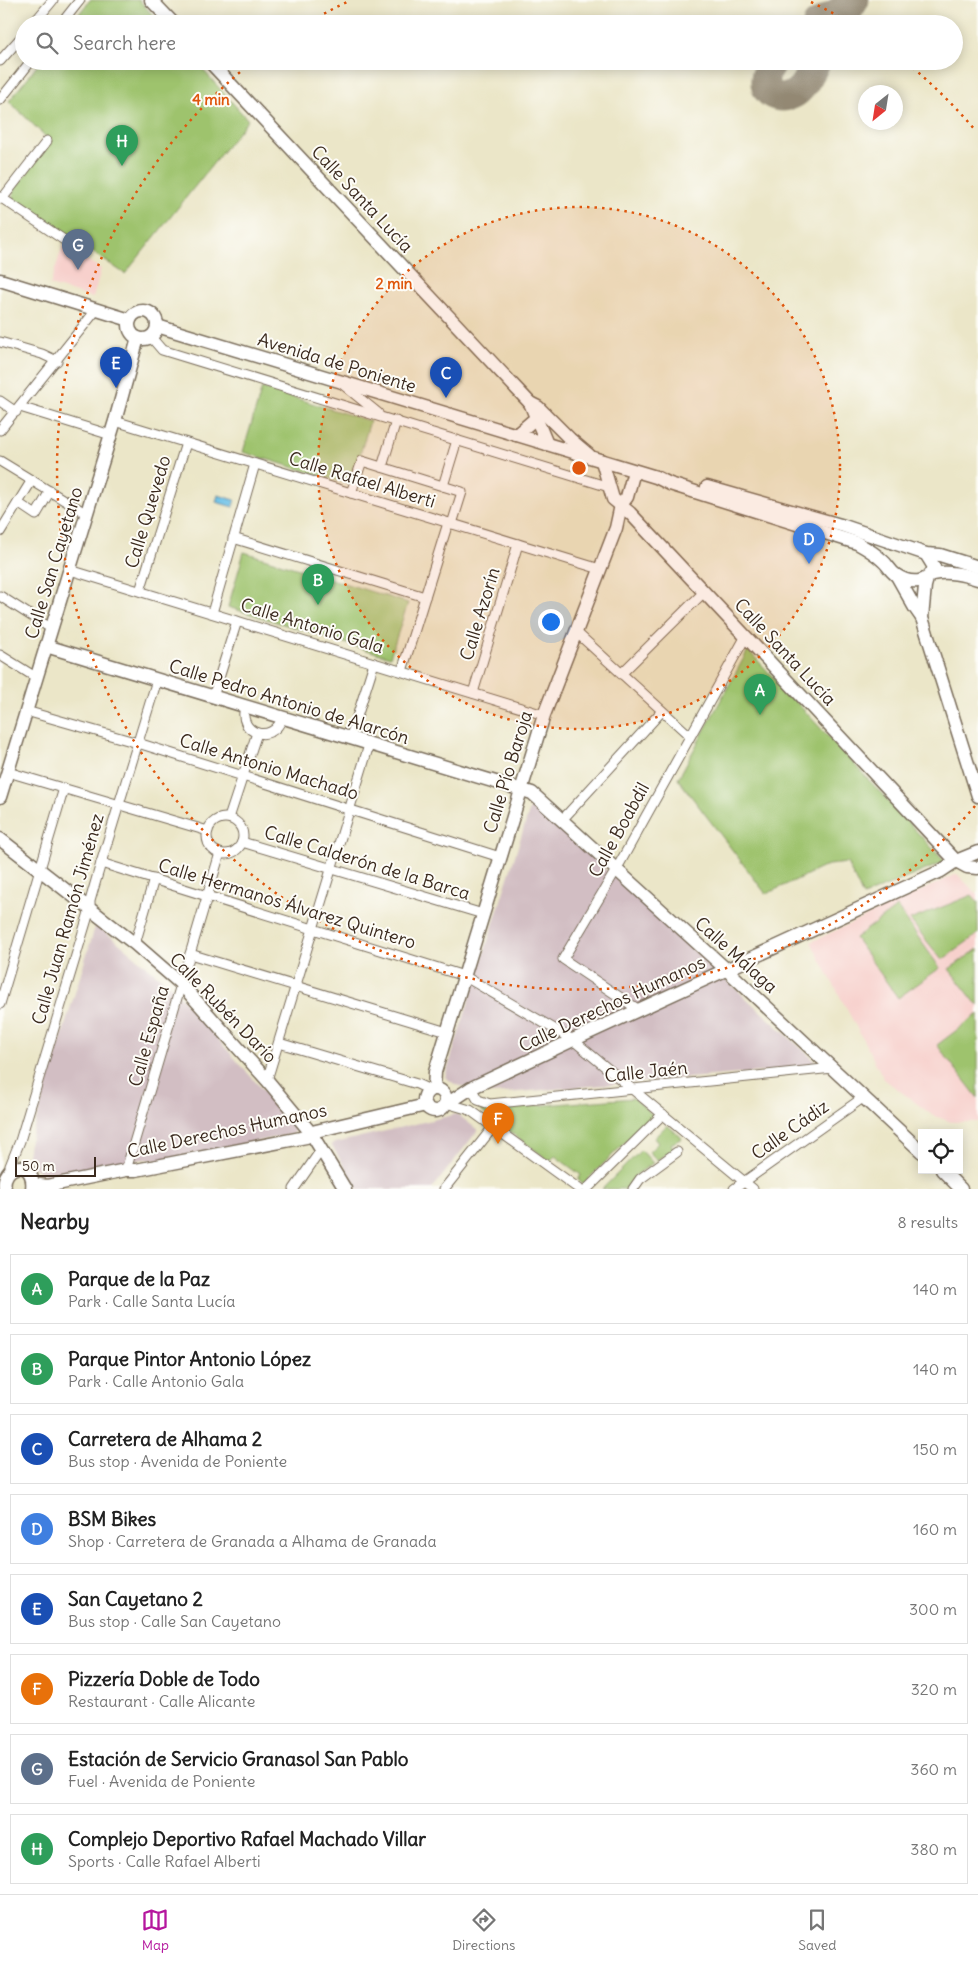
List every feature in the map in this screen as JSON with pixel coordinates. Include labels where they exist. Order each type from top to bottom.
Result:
[{"type":"street","points":[[40,15],[53,0]]},
{"type":"street","points":[[68,15],[80,0]]},
{"type":"street","points":[[151,0],[165,15]]},
{"type":"street","points":[[0,61],[15,44]]},
{"type":"street","points":[[0,100],[24,70]]},
{"type":"street","name":"Calle Santa Lucía","points":[[217,70],[530,403],[546,444]]},
{"type":"street","points":[[47,141],[1,198],[64,240]]},
{"type":"street","points":[[0,280],[130,320]]},
{"type":"street","points":[[0,430],[97,309]]},
{"type":"street","points":[[145,311],[153,315],[148,334],[134,336],[130,328],[130,320],[136,313],[145,311]]},
{"type":"street","points":[[148,334],[162,350],[609,486]]},
{"type":"street","name":"Avenida de Poniente","points":[[148,334],[339,382],[656,477]]},
{"type":"street","name":"Calle San Cayetano","points":[[0,797],[115,421],[148,334]]},
{"type":"street","points":[[0,342],[42,354],[57,361]]},
{"type":"street","points":[[339,382],[381,416]]},
{"type":"street","points":[[0,401],[18,409],[111,435]]},
{"type":"street","name":"Calle Santa Lucía","points":[[530,403],[538,407],[570,439],[597,460],[613,499],[621,504],[956,861]]},
{"type":"street","points":[[516,435],[537,417]]},
{"type":"street","name":"Calle Rafael Alberti","points":[[115,421],[600,569]]},
{"type":"street","points":[[382,467],[396,421]]},
{"type":"street","points":[[443,486],[457,440]]},
{"type":"street","name":"Calle Quevedo","points":[[140,591],[186,443]]},
{"type":"street","points":[[0,461],[87,514]]},
{"type":"street","points":[[352,494],[362,461],[462,492],[425,597],[402,671]]},
{"type":"street","points":[[212,613],[254,464]]},
{"type":"street","name":"Calle Pío Baroja","points":[[426,1105],[426,1095],[440,1095],[435,1072],[544,715],[616,528],[621,504],[627,497],[634,471]]},
{"type":"street","points":[[656,477],[672,479],[732,494],[844,526],[856,536],[928,557],[940,555],[972,565]]},
{"type":"street","points":[[656,477],[670,484],[858,543],[884,561],[888,568],[897,576],[922,618],[978,796]]},
{"type":"street","points":[[0,532],[32,480]]},
{"type":"street","points":[[18,503],[36,515],[50,491]]},
{"type":"street","points":[[233,538],[425,597]]},
{"type":"street","name":"Calle Azorín","points":[[473,693],[518,544]]},
{"type":"street","points":[[884,561],[886,554],[896,547]]},
{"type":"street","points":[[922,618],[925,586],[934,567],[928,557]]},
{"type":"street","name":"Calle Antonio Gala","points":[[70,570],[544,715]]},
{"type":"street","points":[[897,576],[919,581],[946,572],[960,573],[978,579]]},
{"type":"street","points":[[621,674],[704,592]]},
{"type":"street","points":[[0,596],[52,629]]},
{"type":"street","points":[[213,697],[237,620]]},
{"type":"street","points":[[576,632],[690,736]]},
{"type":"street","name":"Calle Boabdil","points":[[639,1010],[563,959],[616,870],[746,636]]},
{"type":"street","name":"Calle Pedro Antonio de Alarcón","points":[[46,646],[522,790]]},
{"type":"street","points":[[0,655],[37,678]]},
{"type":"street","points":[[350,739],[374,663]]},
{"type":"street","name":"Calle Juan Ramón Jiménez","points":[[5,1168],[20,1141],[90,910],[90,901],[118,805],[157,680]]},
{"type":"street","points":[[245,707],[244,721],[249,728],[257,733],[266,733],[274,730],[282,718]]},
{"type":"street","name":"Calle Antonio Machado","points":[[26,711],[138,743],[500,857]]},
{"type":"street","points":[[562,820],[662,711]]},
{"type":"street","points":[[229,818],[257,733]]},
{"type":"street","points":[[268,1080],[369,745]]},
{"type":"street","points":[[8,772],[208,831]]},
{"type":"street","points":[[0,1004],[64,788]]},
{"type":"street","name":"Calle Málaga","points":[[522,790],[532,793],[562,820],[727,970],[918,1148]]},
{"type":"street","points":[[229,818],[235,821],[242,830],[242,842],[235,851],[225,854],[211,847],[208,831],[210,826],[218,819],[229,818]]},
{"type":"street","name":"Calle Rubén Darío","points":[[0,839],[135,944],[181,984],[268,1080],[311,1133],[345,1189]]},
{"type":"street","name":"Calle Calderón de la Barca","points":[[242,842],[483,914]]},
{"type":"street","name":"Calle Derechos Humanos","points":[[33,1186],[47,1186],[126,1170],[136,1170],[297,1138],[426,1105],[438,1110],[440,1095],[453,1100],[470,1088],[941,871],[956,861],[978,852]]},
{"type":"street","name":"Calle España","points":[[126,1170],[178,1000],[181,984],[220,853]]},
{"type":"street","points":[[956,861],[967,867],[978,868]]},
{"type":"street","name":"Calle Hermanos Álvarez Quintero","points":[[101,863],[464,976],[573,1040],[753,1189]]},
{"type":"street","points":[[135,944],[154,879]]},
{"type":"street","points":[[190,954],[447,1032]]},
{"type":"street","points":[[279,1044],[417,1084],[440,1095],[470,1110],[494,1126],[579,1189]]},
{"type":"street","name":"Calle Jaén","points":[[470,1088],[478,1100],[490,1104],[833,1068]]},
{"type":"street","name":"Calle Cádiz","points":[[734,1189],[864,1097]]},
{"type":"street","points":[[587,1189],[663,1114]]},
{"type":"street","points":[[444,1189],[494,1126]]},
{"type":"street","points":[[294,1189],[321,1150]]},
{"type":"street","points":[[633,1189],[640,1179],[677,1152]]},
{"type":"street","points":[[2,1186],[0,1177],[5,1168],[21,1168],[29,1174],[33,1186]]},
{"type":"street","points":[[946,1174],[962,1189]]},
{"type":"shaded area","points":[[63,245],[101,269],[93,298],[50,285]]},
{"type":"shaded area","points":[[532,802],[815,1061],[812,1068],[493,1094],[456,1085],[445,1077]]},
{"type":"shaded area","points":[[957,874],[978,895],[978,1122],[951,1122],[932,1115],[884,1079],[811,942]]},
{"type":"shaded area","points":[[96,924],[172,987],[297,1129],[293,1134],[159,1161],[144,1159],[48,1177],[34,1168],[28,1155],[28,1147]]},
{"type":"shaded area","points":[[457,1114],[478,1130],[432,1189],[358,1189],[331,1144]]},
{"type":"green space","points":[[90,0],[139,0],[153,15],[78,15]]},
{"type":"green space","points":[[34,70],[203,70],[248,120],[125,274],[14,199],[13,191],[51,142],[9,101]]},
{"type":"green space","points":[[262,388],[370,421],[351,485],[243,452]]},
{"type":"green space","points":[[244,552],[408,603],[390,657],[228,607]]},
{"type":"green space","points":[[748,650],[945,862],[863,896],[847,863],[828,865],[766,894],[678,779]]},
{"type":"green space","points":[[972,895],[978,902],[978,934],[942,960],[910,920]]},
{"type":"green space","points":[[897,907],[940,968],[898,998],[855,938]]},
{"type":"green space","points":[[978,949],[978,1006],[949,969]]},
{"type":"green space","points":[[978,1014],[978,1098],[937,1045]]},
{"type":"green space","points":[[634,1098],[653,1115],[583,1184],[578,1180],[581,1175],[555,1156],[550,1161],[480,1110]]},
{"type":"green space","points":[[667,1125],[682,1138],[671,1144],[674,1149],[657,1160],[649,1152],[658,1143],[654,1138]]},
{"type":"green space","points":[[641,1150],[653,1163],[636,1175],[626,1189],[602,1189]]},
{"type":"water","points":[[218,495],[235,500],[233,507],[216,502]]},
{"type":"taxiway","points":[[833,15],[855,0],[846,15]]},
{"type":"taxiway","points":[[768,70],[765,85],[771,94],[782,97],[798,91],[812,70]]},
{"type":"place","name":"Complejo Deportivo Rafael Machado Villar","points":[[122,166]]},
{"type":"place","name":"Estación de Servicio Granasol San Pablo","points":[[78,270]]},
{"type":"place","name":"San Cayetano 2","points":[[116,388]]},
{"type":"place","name":"Carretera de Alhama 2","points":[[446,398]]},
{"type":"place","name":"BSM Bikes","points":[[809,564]]},
{"type":"place","name":"Parque Pintor Antonio López","points":[[318,605]]},
{"type":"place","name":"Parque de la Paz","points":[[760,715]]},
{"type":"place","name":"Pizzería Doble de Todo","points":[[498,1144]]}]
